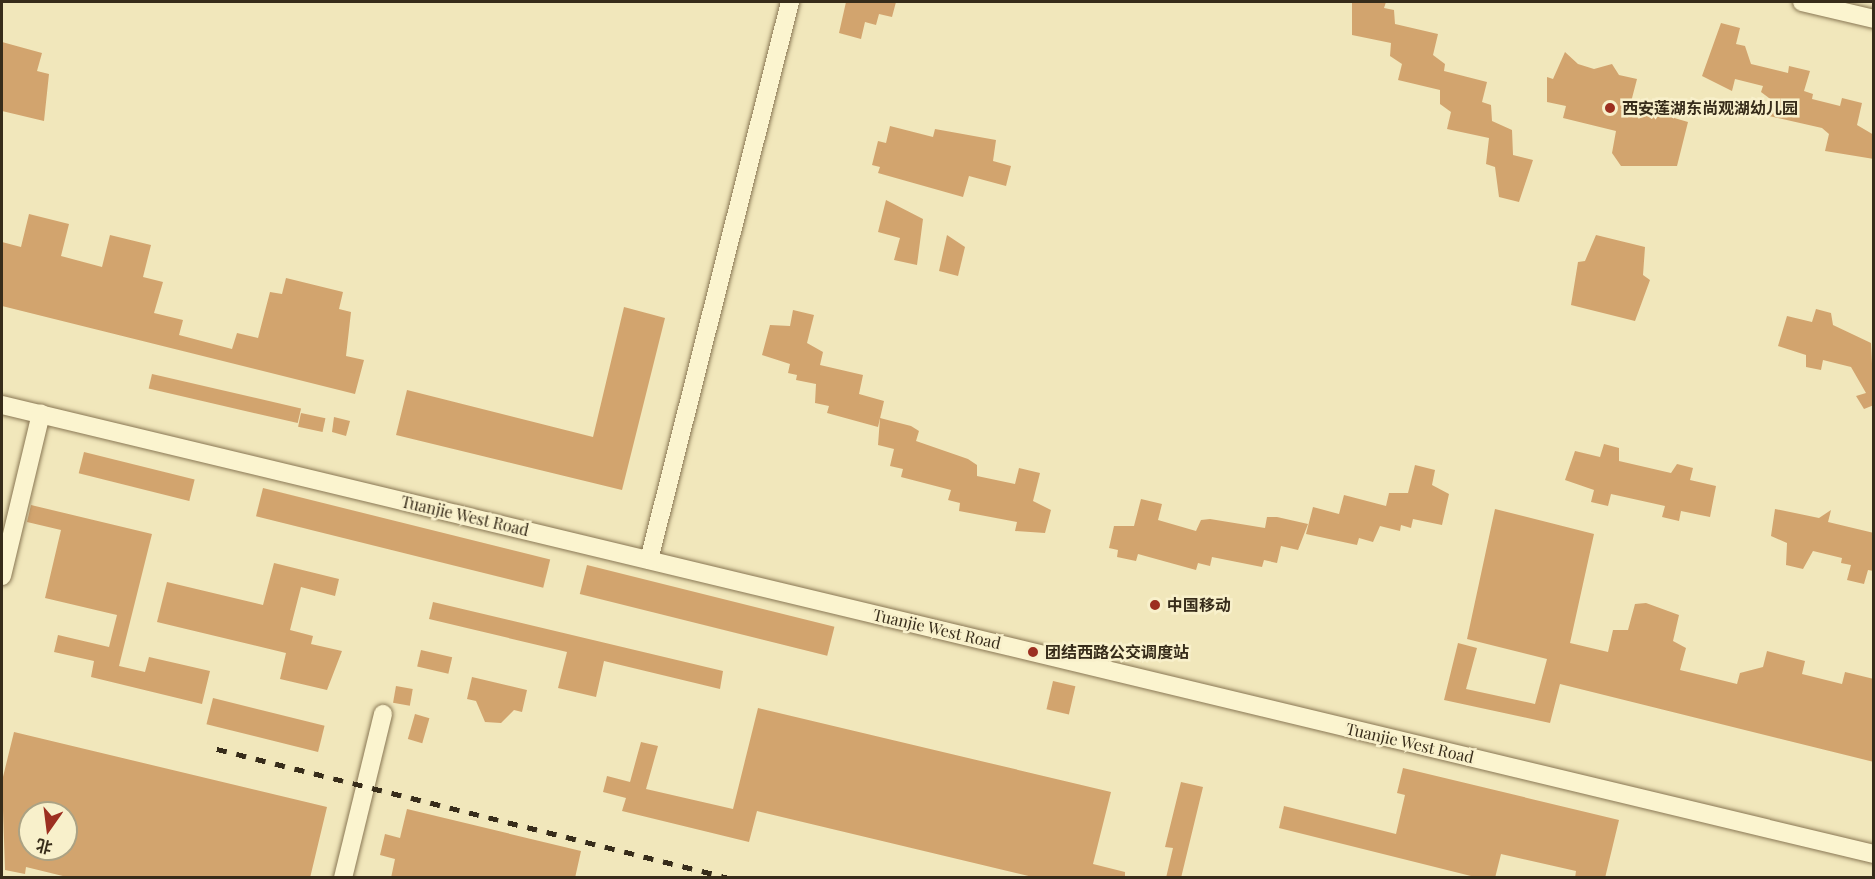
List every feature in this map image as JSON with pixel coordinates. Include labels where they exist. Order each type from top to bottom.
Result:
[{"type":"street","points":[[649,560],[790,2]]},
{"type":"street","points":[[1802,2],[1874,19]]},
{"type":"street","name":"Tuanjie West Road","points":[[2,405],[1874,854]]},
{"type":"street","points":[[2,576],[41,414]]},
{"type":"street","points":[[343,878],[383,714]]},
{"type":"building","points":[[846,2],[896,2],[892,17],[879,14],[876,25],[865,22],[861,39],[839,33]]},
{"type":"building","points":[[1352,2],[1386,2],[1384,8],[1394,10],[1395,24],[1438,34],[1433,55],[1445,64],[1444,71],[1487,82],[1482,102],[1491,105],[1492,121],[1512,130],[1513,155],[1533,160],[1519,202],[1499,197],[1495,167],[1486,164],[1489,138],[1447,129],[1451,112],[1440,104],[1440,90],[1398,80],[1402,64],[1390,56],[1391,43],[1352,35]]},
{"type":"building","points":[[1721,23],[1740,28],[1736,44],[1745,46],[1751,64],[1788,73],[1789,66],[1810,71],[1804,91],[1813,94],[1812,99],[1840,106],[1842,98],[1862,103],[1857,125],[1874,135],[1874,159],[1825,151],[1829,134],[1822,128],[1769,116],[1773,101],[1761,92],[1763,86],[1735,79],[1732,91],[1702,76]]},
{"type":"building","points":[[2,42],[42,53],[37,71],[49,74],[44,121],[2,111]]},
{"type":"building","points":[[1565,52],[1578,64],[1594,69],[1612,64],[1619,75],[1637,79],[1631,102],[1665,100],[1671,117],[1688,122],[1677,166],[1621,166],[1612,153],[1616,131],[1563,118],[1566,106],[1547,102],[1547,77],[1553,79]]},
{"type":"building","points":[[890,126],[933,137],[935,129],[996,140],[993,161],[1011,166],[1006,186],[969,176],[963,197],[878,173],[880,167],[872,165],[878,141],[886,143]]},
{"type":"building","points":[[886,200],[923,219],[917,265],[894,260],[900,238],[878,232]]},
{"type":"building","points":[[29,214],[69,224],[61,256],[102,267],[110,235],[151,245],[143,277],[163,282],[154,313],[183,320],[179,335],[232,349],[237,333],[258,338],[270,292],[282,294],[286,278],[343,292],[339,309],[351,312],[346,356],[364,360],[355,394],[2,306],[2,242],[21,247]]},
{"type":"building","points":[[947,235],[965,247],[958,276],[939,271]]},
{"type":"building","points":[[1596,235],[1645,247],[1643,275],[1650,280],[1635,321],[1571,305],[1578,262],[1585,261]]},
{"type":"building","points":[[624,307],[665,318],[622,490],[396,435],[407,390],[593,437]]},
{"type":"building","points":[[1816,309],[1831,313],[1833,325],[1871,343],[1874,405],[1864,409],[1856,396],[1866,393],[1851,367],[1823,360],[1821,370],[1806,367],[1806,355],[1778,346],[1787,316],[1812,322]]},
{"type":"building","points":[[793,310],[814,315],[807,343],[823,352],[820,365],[863,375],[859,394],[884,401],[878,427],[827,413],[829,406],[815,403],[816,384],[796,380],[797,375],[788,373],[790,364],[762,355],[770,325],[790,326]]},
{"type":"building","points":[[152,374],[301,408],[298,423],[149,389]]},
{"type":"building","points":[[301,413],[325,418],[323,432],[298,427]]},
{"type":"building","points":[[334,417],[350,421],[346,436],[332,432]]},
{"type":"building","points":[[880,418],[911,426],[919,431],[916,441],[968,459],[977,465],[977,476],[1015,484],[1019,468],[1040,473],[1033,501],[1051,510],[1045,533],[1015,531],[1017,522],[959,511],[960,503],[948,500],[951,490],[901,477],[903,469],[890,466],[894,449],[878,445]]},
{"type":"building","points":[[1604,444],[1619,448],[1619,461],[1671,473],[1677,464],[1693,468],[1690,480],[1716,486],[1710,517],[1681,511],[1679,521],[1662,517],[1665,506],[1611,494],[1608,506],[1591,502],[1594,490],[1565,480],[1575,451],[1600,457]]},
{"type":"building","points":[[84,452],[195,480],[189,501],[79,473]]},
{"type":"building","points":[[1415,465],[1435,470],[1432,485],[1449,494],[1442,525],[1413,519],[1411,528],[1401,525],[1400,531],[1380,526],[1373,542],[1359,538],[1357,545],[1306,534],[1313,507],[1339,514],[1344,495],[1386,506],[1389,493],[1408,493]]},
{"type":"building","points":[[263,488],[550,560],[543,588],[256,516]]},
{"type":"building","points":[[1141,499],[1162,504],[1158,520],[1196,531],[1201,520],[1210,519],[1265,528],[1267,517],[1308,524],[1298,550],[1281,546],[1277,563],[1264,560],[1262,567],[1212,557],[1210,566],[1198,563],[1196,570],[1138,554],[1136,561],[1117,557],[1118,550],[1109,548],[1114,526],[1134,526]]},
{"type":"building","points":[[31,505],[152,534],[119,666],[145,672],[149,657],[210,671],[202,704],[91,677],[94,661],[54,652],[58,635],[109,647],[117,615],[45,598],[61,530],[27,522]]},
{"type":"building","points":[[1495,509],[1594,534],[1570,643],[1608,652],[1613,630],[1628,630],[1635,604],[1646,603],[1679,615],[1673,641],[1686,648],[1680,670],[1737,684],[1740,673],[1763,667],[1767,651],[1805,661],[1802,674],[1842,684],[1845,672],[1874,679],[1874,762],[1560,684],[1550,723],[1444,700],[1458,643],[1477,648],[1466,689],[1535,704],[1547,659],[1467,639]]},
{"type":"building","points":[[1775,509],[1819,518],[1831,510],[1828,522],[1874,533],[1874,571],[1868,570],[1864,584],[1847,580],[1851,565],[1841,563],[1842,558],[1813,551],[1803,569],[1786,565],[1787,543],[1771,536]]},
{"type":"building","points":[[274,563],[339,579],[335,596],[301,587],[290,630],[313,636],[311,644],[342,651],[327,690],[280,679],[286,653],[157,622],[167,582],[263,605]]},
{"type":"building","points":[[587,565],[834,627],[827,656],[580,594]]},
{"type":"building","points":[[433,602],[723,671],[720,689],[604,661],[596,697],[558,688],[567,652],[429,619]]},
{"type":"building","points":[[421,650],[452,657],[448,674],[417,667]]},
{"type":"building","points":[[472,677],[527,690],[522,712],[514,710],[501,723],[485,722],[476,701],[467,699]]},
{"type":"building","points":[[1053,681],[1075,686],[1069,714],[1046,709]]},
{"type":"building","points":[[396,686],[413,689],[410,706],[393,703]]},
{"type":"building","points":[[213,698],[325,726],[318,752],[206,724]]},
{"type":"building","points":[[758,708],[1111,792],[1093,864],[1125,872],[1125,878],[1037,878],[757,811],[749,842],[622,811],[626,798],[603,792],[607,776],[630,782],[641,742],[658,746],[646,789],[733,809]]},
{"type":"building","points":[[415,714],[429,718],[422,743],[408,739]]},
{"type":"building","points":[[14,732],[327,807],[310,878],[71,878],[26,867],[25,874],[5,870],[2,781]]},
{"type":"building","points":[[1403,768],[1619,820],[1605,878],[1575,878],[1576,871],[1501,854],[1495,878],[1479,878],[1279,828],[1284,806],[1396,834],[1405,795],[1397,793]]},
{"type":"building","points":[[1181,782],[1203,787],[1181,878],[1166,878],[1173,848],[1165,847]]},
{"type":"building","points":[[407,809],[581,851],[575,878],[391,878],[395,859],[380,855],[385,834],[400,838]]},
{"type":"railway","points":[[217,749],[729,878]]},
{"type":"place","name":"西安莲湖东尚观湖幼儿园","points":[[1610,108]]},
{"type":"place","name":"中国移动","points":[[1155,605]]},
{"type":"place","name":"团结西路公交调度站","points":[[1033,652]]}]
